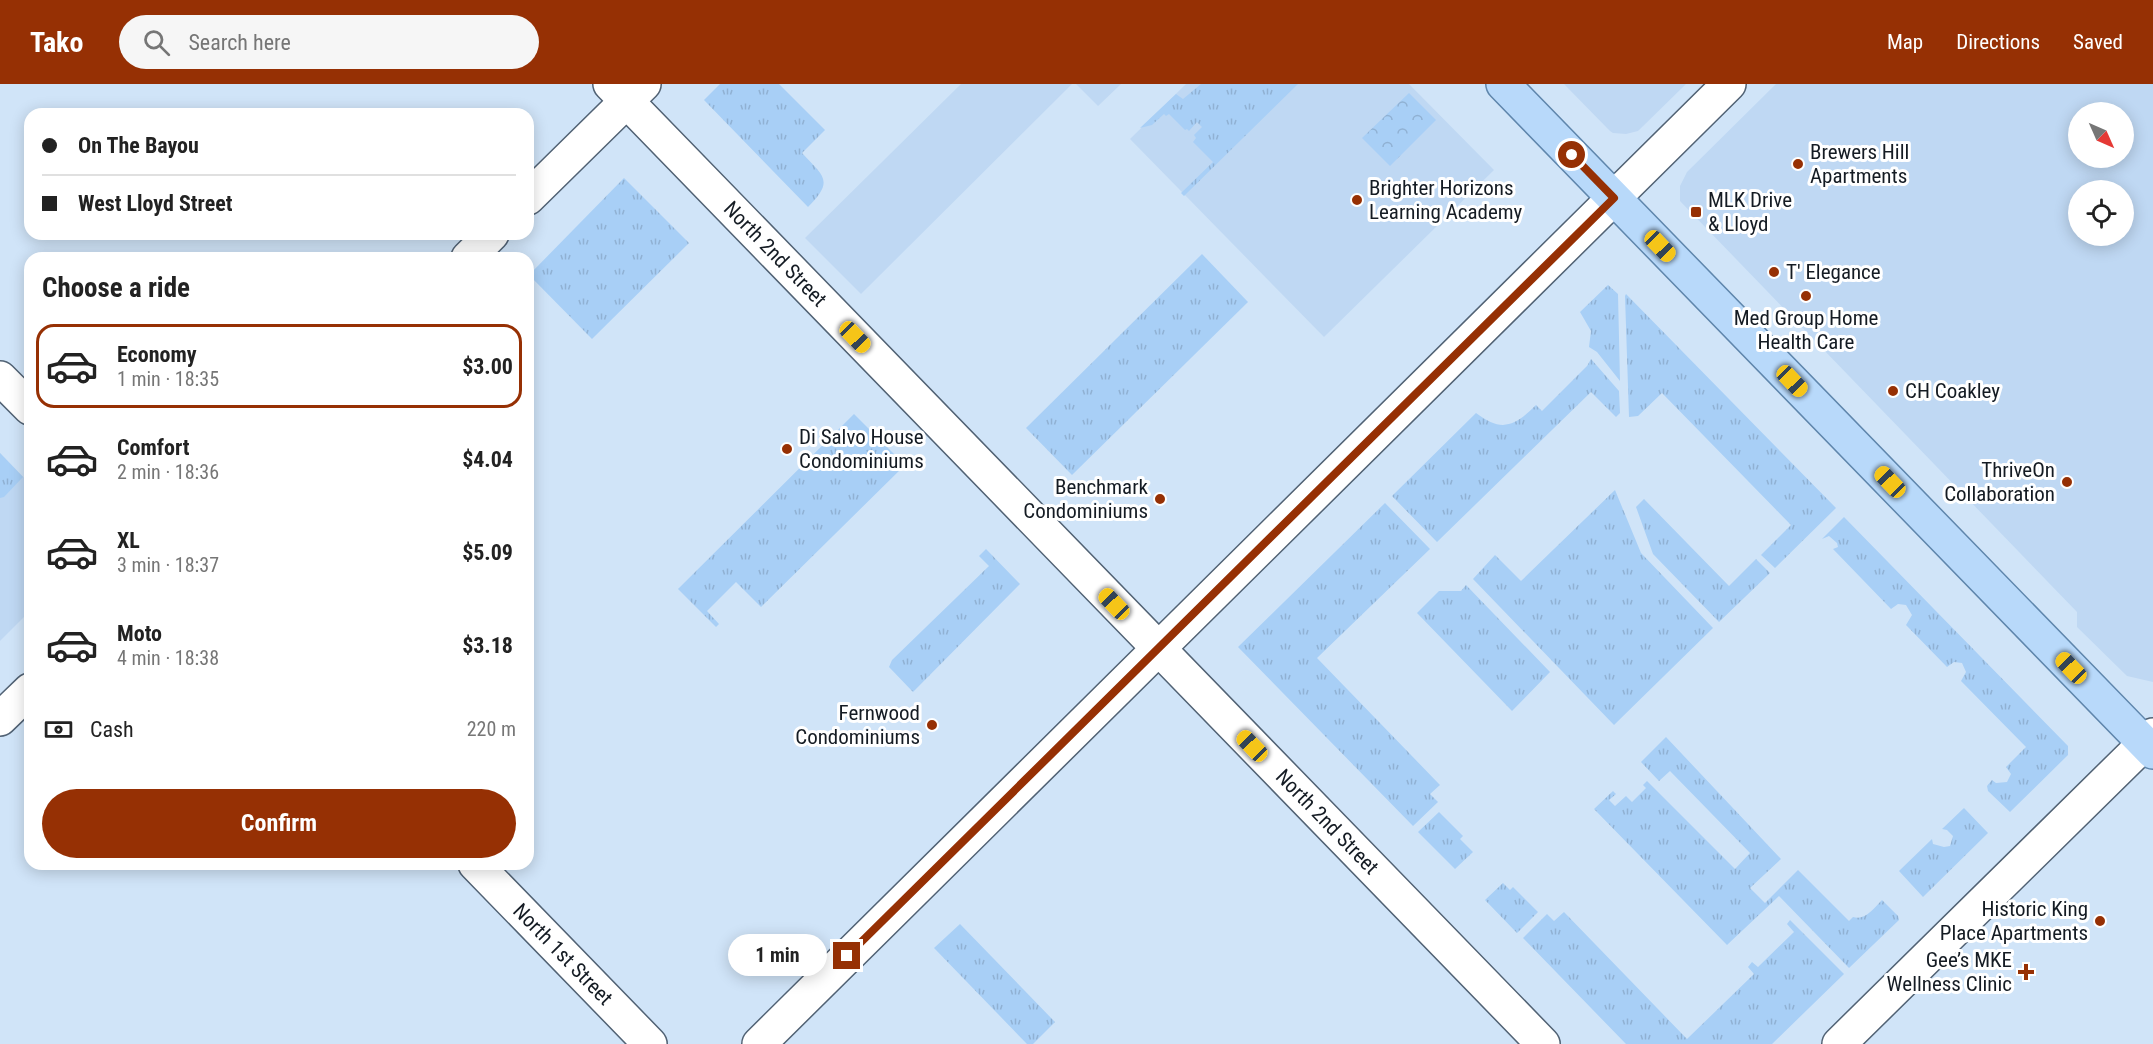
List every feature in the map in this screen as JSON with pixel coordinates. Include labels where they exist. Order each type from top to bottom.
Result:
[{"type":"main road","points":[[1503,84],[2150,744]]},
{"type":"street","points":[[759,1044],[1729,84]]},
{"type":"street","points":[[534,191],[627,90]]},
{"type":"street","name":"North 2nd Street","points":[[627,90],[1158,649],[1543,1044]]},
{"type":"street","points":[[474,252],[486,240]]},
{"type":"street","points":[[0,378],[24,402]]},
{"type":"street","points":[[0,719],[24,696]]},
{"type":"street","points":[[1839,1044],[2150,744]]},
{"type":"street","name":"North 1st Street","points":[[481,870],[650,1044]]},
{"type":"shaded area","points":[[961,84],[1072,84],[861,294],[805,238]]},
{"type":"shaded area","points":[[1076,84],[1121,84],[1098,106]]},
{"type":"shaded area","name":"Brighter Horizons Learning Academy","points":[[1186,84],[1409,84],[1494,170],[1324,337],[1130,139]]},
{"type":"shaded area","points":[[1564,84],[1686,84],[1638,131],[1626,134],[1610,131]]},
{"type":"shaded area","points":[[1776,84],[2153,84],[2153,682],[2127,676],[2077,627],[2077,612],[1680,201],[1680,186],[1687,172]]},
{"type":"shaded area","points":[[0,453],[24,478],[24,617],[0,641]]},
{"type":"green space","points":[[720,84],[779,84],[825,130],[802,153],[816,167],[824,184],[808,207],[704,100]]},
{"type":"green space","points":[[1201,84],[1298,84],[1184,196],[1181,193],[1213,162],[1193,142],[1196,138],[1194,135],[1202,127],[1197,122],[1189,131],[1185,130],[1169,114],[1166,116],[1164,114],[1152,125],[1140,128],[1176,94],[1183,99]]},
{"type":"green space","points":[[1409,93],[1436,120],[1390,166],[1362,138]]},
{"type":"green space","points":[[624,178],[689,243],[592,339],[534,280],[534,270]]},
{"type":"green space","points":[[1202,254],[1248,302],[1072,475],[1026,428]]},
{"type":"green space","points":[[1608,285],[1618,294],[1620,381],[1597,352],[1589,347],[1591,331],[1580,312]]},
{"type":"green space","points":[[1626,294],[1836,508],[1775,568],[1761,555],[1791,525],[1662,393],[1638,416],[1629,417]]},
{"type":"green space","points":[[1591,359],[1619,391],[1620,413],[1616,417],[1591,392],[1437,542],[1392,496],[1476,413],[1501,425],[1515,422],[1536,405],[1542,411],[1587,366]]},
{"type":"green space","points":[[854,414],[905,465],[761,607],[736,582],[707,611],[719,624],[716,627],[678,589]]},
{"type":"green space","points":[[0,453],[23,477],[4,497],[0,498]]},
{"type":"green space","points":[[1615,490],[1641,553],[1713,628],[1614,725],[1473,579],[1495,555],[1521,581]]},
{"type":"green space","points":[[1644,499],[1729,586],[1756,559],[1770,573],[1719,622],[1653,554],[1636,507]]},
{"type":"green space","points":[[1385,503],[1430,549],[1317,658],[1440,785],[1430,794],[1438,802],[1413,826],[1238,647]]},
{"type":"green space","points":[[1844,517],[2068,746],[2068,755],[2010,812],[1988,791],[1987,786],[1992,780],[1996,783],[2007,782],[2011,774],[2006,767],[2026,747],[1961,681],[1966,672],[1962,663],[1954,662],[1947,667],[1906,625],[1912,615],[1906,605],[1898,604],[1891,609],[1833,549],[1838,547],[1837,543],[1829,536],[1822,539]]},
{"type":"green space","points":[[986,549],[1020,584],[913,692],[889,667],[892,660],[989,566],[979,556]]},
{"type":"green space","points":[[1466,585],[1550,672],[1512,711],[1417,613],[1439,591],[1461,591]]},
{"type":"green space","points":[[1666,737],[1781,859],[1750,888],[1765,903],[1798,870],[1849,921],[1853,917],[1865,915],[1882,900],[1898,916],[1899,920],[1849,968],[1779,896],[1727,945],[1594,809],[1613,791],[1616,794],[1609,800],[1615,806],[1626,796],[1632,802],[1646,788],[1643,785],[1647,781],[1735,869],[1750,853],[1670,771],[1659,781],[1641,762]]},
{"type":"green space","points":[[1964,808],[1988,833],[1923,897],[1899,871],[1932,839],[1933,844],[1950,846],[1953,836],[1947,830],[1942,829]]},
{"type":"green space","points":[[1439,812],[1463,836],[1460,839],[1473,852],[1455,869],[1418,832]]},
{"type":"green space","points":[[1503,883],[1510,890],[1513,887],[1538,912],[1517,933],[1485,900]]},
{"type":"green space","points":[[1564,912],[1687,1039],[1754,974],[1748,967],[1752,962],[1758,967],[1794,932],[1787,924],[1790,920],[1844,974],[1772,1044],[1626,1044],[1523,938],[1547,914],[1554,921]]},
{"type":"green space","points":[[960,924],[1055,1022],[1033,1044],[1027,1044],[934,948]]},
{"type":"place","name":"Brewers Hill Apartments","points":[[1798,164]]},
{"type":"place","name":"Brighter Horizons Learning Academy","points":[[1357,200]]},
{"type":"place","name":"MLK Drive & Lloyd","points":[[1696,212]]},
{"type":"place","name":"T' Elegance","points":[[1774,272]]},
{"type":"place","name":"Med Group Home Health Care","points":[[1806,296]]},
{"type":"place","name":"CH Coakley","points":[[1893,391]]},
{"type":"place","name":"Di Salvo House Condominiums","points":[[787,449]]},
{"type":"place","name":"ThriveOn Collaboration","points":[[2067,482]]},
{"type":"place","name":"Benchmark Condominiums","points":[[1160,499]]},
{"type":"place","name":"Fernwood Condominiums","points":[[932,725]]},
{"type":"place","name":"Historic King Place Apartments","points":[[2100,921]]},
{"type":"place","name":"Gee’s MKE Wellness Clinic","points":[[2026,972]]},
{"type":"route","points":[[847,956],[1614,198],[1572,155]]}]
